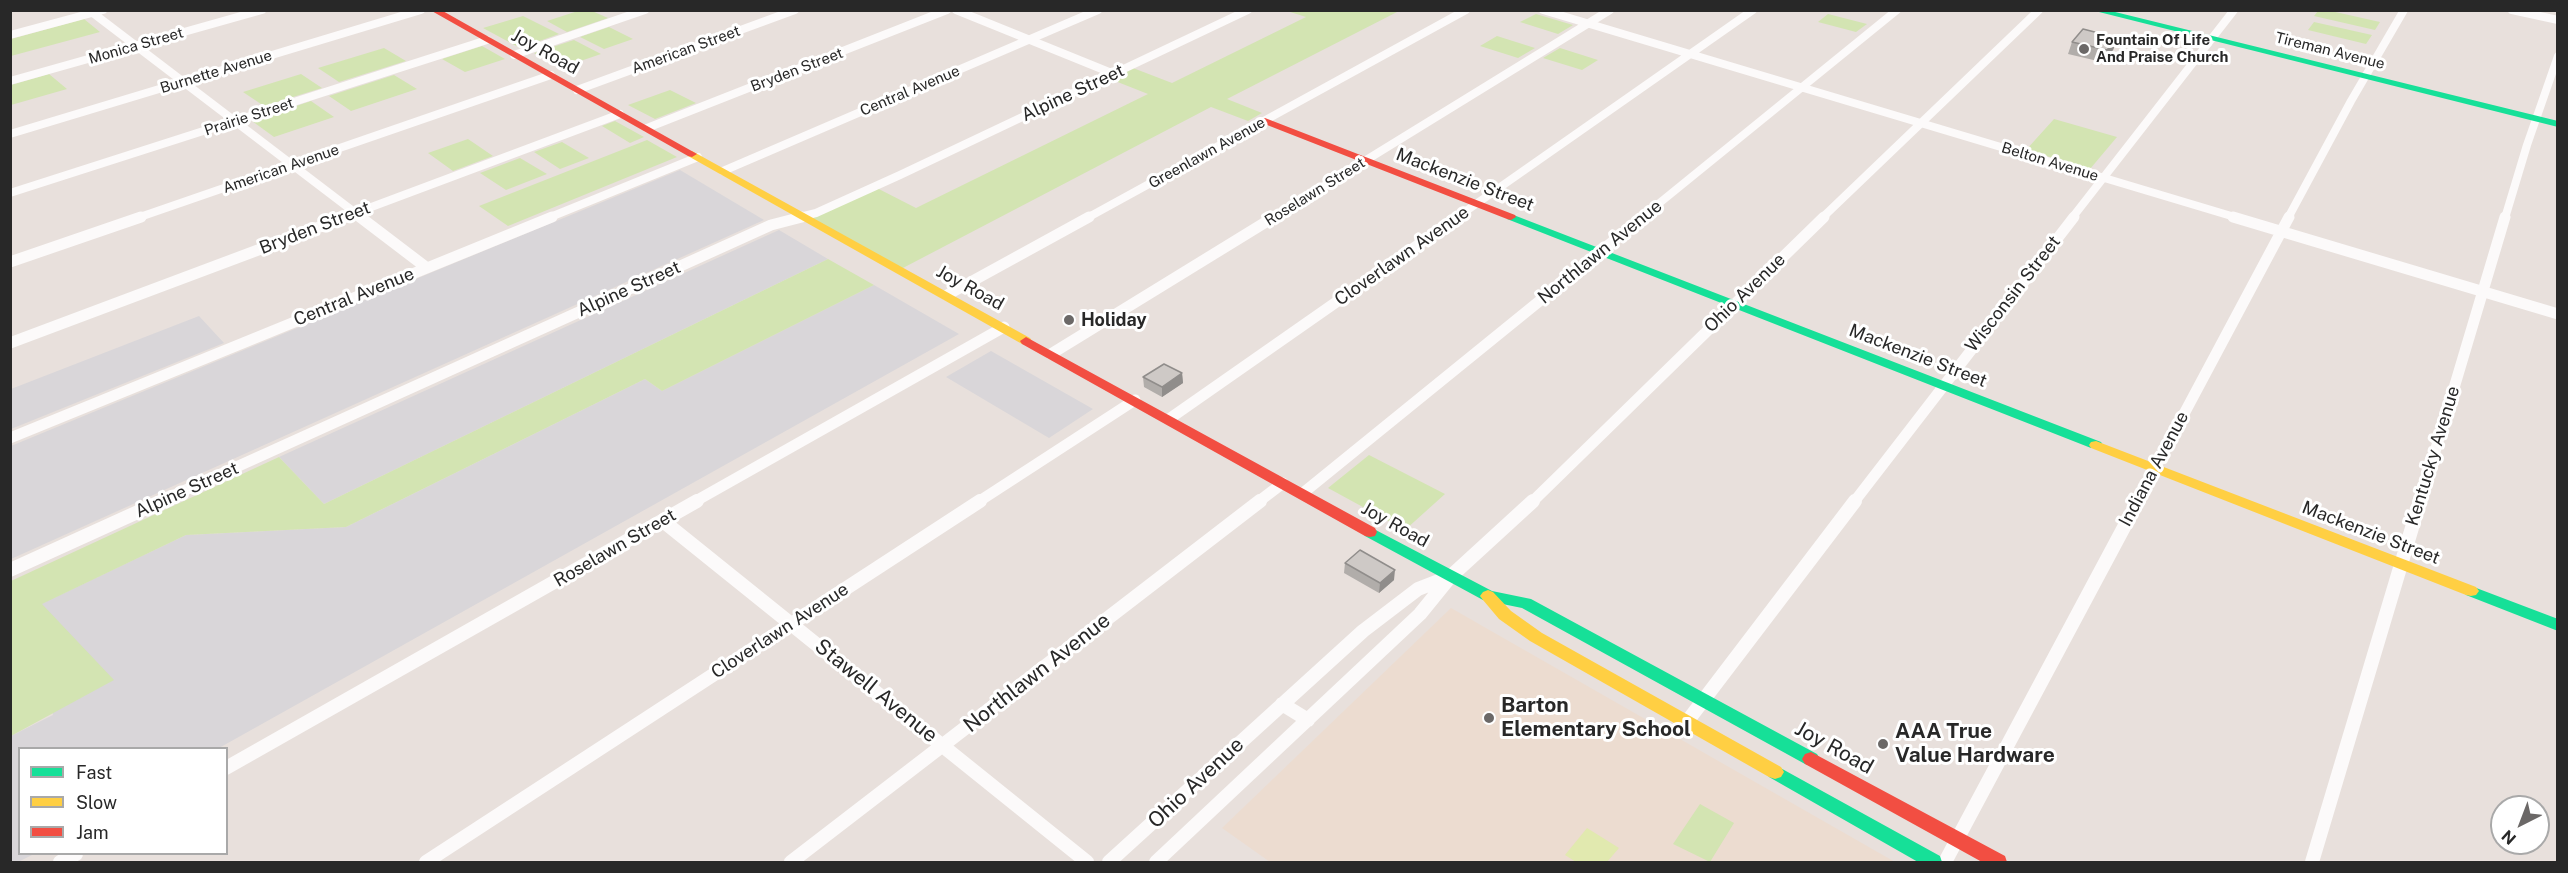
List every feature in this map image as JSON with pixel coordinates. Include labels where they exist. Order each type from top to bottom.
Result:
[{"type":"street","points":[[10,35],[103,10]]},
{"type":"street","name":"Monica Street","points":[[10,81],[262,10]]},
{"type":"street","name":"Burnette Avenue","points":[[10,134],[421,10]]},
{"type":"street","name":"Joy Road","points":[[434,10],[1450,577],[1488,596],[1526,603],[1998,862]]},
{"type":"street","points":[[609,10],[623,18]]},
{"type":"street","points":[[514,55],[645,10]]},
{"type":"street","name":"American Street","points":[[577,90],[795,10]]},
{"type":"street","name":"Bryden Street","points":[[647,128],[947,10]]},
{"type":"street","points":[[956,10],[1114,74]]},
{"type":"street","name":"Central Avenue","points":[[723,171],[1098,10]]},
{"type":"street","name":"Alpine Street","points":[[10,570],[760,230],[803,215],[816,213],[1248,10]]},
{"type":"street","name":"Greenlawn Avenue","points":[[947,295],[1466,10]]},
{"type":"street","name":"Belton Avenue","points":[[1543,10],[2558,314]]},
{"type":"street","name":"Roselawn Street","points":[[1051,354],[1610,10]]},
{"type":"street","name":"Cloverlawn Avenue","points":[[1169,419],[1753,10]]},
{"type":"street","name":"Northlawn Avenue","points":[[1303,493],[1897,10]]},
{"type":"street","name":"Ohio Avenue","points":[[1156,862],[1420,614],[1450,577],[1514,520],[1734,303],[2040,10]]},
{"type":"street","name":"Tireman Avenue","points":[[2095,10],[2558,124]]},
{"type":"street","name":"Wisconsin Street","points":[[1686,723],[1943,385],[2234,10]]},
{"type":"street","name":"Indiana Avenue","points":[[1945,862],[2154,467],[2365,76],[2404,10]]},
{"type":"street","points":[[2512,10],[2558,20]]},
{"type":"street","points":[[90,12],[427,268]]},
{"type":"street","name":"Prairie Street","points":[[10,194],[487,40]]},
{"type":"street","name":"Kentucky Avenue","points":[[2312,862],[2400,563],[2536,118],[2558,56]]},
{"type":"street","name":"American Avenue","points":[[10,262],[551,75]]},
{"type":"street","name":"Bryden Street","points":[[10,343],[620,114]]},
{"type":"street","name":"Mackenzie Street","points":[[1265,121],[2558,625]]},
{"type":"street","name":"Central Avenue","points":[[10,438],[698,157]]},
{"type":"street","name":"Roselawn Street","points":[[228,767],[1004,327]]},
{"type":"street","name":"Cloverlawn Avenue","points":[[426,862],[1135,400]]},
{"type":"street","name":"Northlawn Avenue","points":[[791,862],[1283,483]]},
{"type":"street","name":"Stawell Avenue","points":[[663,521],[1087,862]]},
{"type":"street","name":"Ohio Avenue","points":[[1109,862],[1399,601],[1418,589],[1450,577]]},
{"type":"street","name":"Joy Road","points":[[1488,596],[1505,615],[1536,637],[1933,862]]},
{"type":"street","points":[[1282,704],[1308,720]]},
{"type":"street","points":[[60,862],[74,855]]},
{"type":"shaded area","points":[[680,170],[764,220],[11,559],[11,446]]},
{"type":"shaded area","points":[[779,230],[828,259],[324,504],[279,457]]},
{"type":"shaded area","points":[[874,285],[959,334],[221,747],[18,747],[18,855],[32,855],[18,862],[11,862],[11,736],[53,715],[41,604],[186,535],[346,527],[645,379],[662,391]]},
{"type":"shaded area","points":[[199,316],[224,343],[11,429],[11,389]]},
{"type":"shaded area","points":[[991,351],[1093,409],[1049,438],[946,377]]},
{"type":"shaded area","name":"Barton Elementary School","points":[[1451,608],[1895,862],[1270,862],[1222,828]]},
{"type":"green space","points":[[581,10],[592,11],[608,18],[567,32],[547,21]]},
{"type":"green space","points":[[1287,11],[1399,11],[1227,99],[1262,113],[1248,121],[1211,107],[901,269],[807,217],[873,186],[916,208],[1148,94],[1110,79],[1133,68],[1172,83],[1306,17]]},
{"type":"green space","points":[[2318,11],[2331,11],[2380,22],[2375,30],[2314,16]]},
{"type":"green space","points":[[1536,14],[1573,25],[1558,34],[1520,22]]},
{"type":"green space","points":[[1828,14],[1867,24],[1856,32],[1818,22]]},
{"type":"green space","points":[[523,16],[559,34],[520,48],[483,28]]},
{"type":"green space","points":[[84,19],[100,32],[11,56],[11,39]]},
{"type":"green space","points":[[2314,22],[2372,35],[2366,44],[2308,30]]},
{"type":"green space","points":[[609,27],[633,39],[604,49],[580,37]]},
{"type":"green space","points":[[1497,36],[1535,48],[1518,58],[1480,46]]},
{"type":"green space","points":[[574,40],[601,54],[560,68],[534,53]]},
{"type":"green space","points":[[482,46],[505,59],[465,72],[442,59]]},
{"type":"green space","points":[[384,48],[406,61],[339,82],[318,68]]},
{"type":"green space","points":[[1560,48],[1598,60],[1582,70],[1543,58]]},
{"type":"green space","points":[[49,74],[67,89],[11,105],[11,85]]},
{"type":"green space","points":[[301,74],[322,88],[264,106],[243,92]]},
{"type":"green space","points":[[394,75],[417,89],[351,111],[329,96]]},
{"type":"green space","points":[[670,90],[696,103],[655,119],[628,105]]},
{"type":"green space","points":[[311,101],[334,117],[274,137],[252,121]]},
{"type":"green space","points":[[2054,119],[2117,137],[2090,169],[2026,150]]},
{"type":"green space","points":[[615,121],[644,137],[630,143],[602,126]]},
{"type":"green space","points":[[468,139],[493,156],[453,171],[428,153]]},
{"type":"green space","points":[[647,140],[677,157],[508,226],[479,206]]},
{"type":"green space","points":[[562,142],[589,158],[560,169],[534,152]]},
{"type":"green space","points":[[520,158],[547,174],[506,190],[480,173]]},
{"type":"green space","points":[[828,259],[874,285],[662,391],[645,379],[346,527],[186,535],[42,604],[114,680],[11,736],[11,581],[279,457],[324,504]]},
{"type":"green space","points":[[1369,455],[1445,494],[1405,530],[1328,488]]},
{"type":"green space","points":[[1700,804],[1734,823],[1710,862],[1673,844]]},
{"type":"green space","points":[[1587,828],[1619,848],[1607,862],[1576,862],[1565,855]]},
{"type":"building","points":[[2083,29],[2118,38],[2107,50],[2072,42]]},
{"type":"building","points":[[1164,364],[1182,373],[1162,387],[1143,377]]},
{"type":"building","points":[[1360,550],[1395,570],[1380,583],[1345,563]]},
{"type":"traffic: fast","points":[[2095,10],[2558,124]]},
{"type":"traffic: fast","points":[[1511,217],[2096,445]]},
{"type":"traffic: fast","points":[[1370,532],[1488,596],[1526,603],[1811,759]]},
{"type":"traffic: fast","points":[[2471,591],[2558,625]]},
{"type":"traffic: fast","points":[[1775,772],[1933,862]]},
{"type":"traffic: slow","points":[[692,154],[1026,341]]},
{"type":"traffic: slow","points":[[2096,445],[2471,591]]},
{"type":"traffic: slow","points":[[1488,596],[1505,615],[1536,637],[1775,772]]},
{"type":"traffic: jam","points":[[434,10],[692,154]]},
{"type":"traffic: jam","points":[[1265,121],[1511,217]]},
{"type":"traffic: jam","points":[[1026,341],[1370,532]]},
{"type":"traffic: jam","points":[[1811,759],[1998,862]]},
{"type":"place","name":"Fountain Of Life And Praise Church","points":[[2084,49]]},
{"type":"place","name":"Holiday","points":[[1069,320]]},
{"type":"place","name":"Barton Elementary School","points":[[1489,718]]},
{"type":"place","name":"AAA True Value Hardware","points":[[1883,744]]}]
